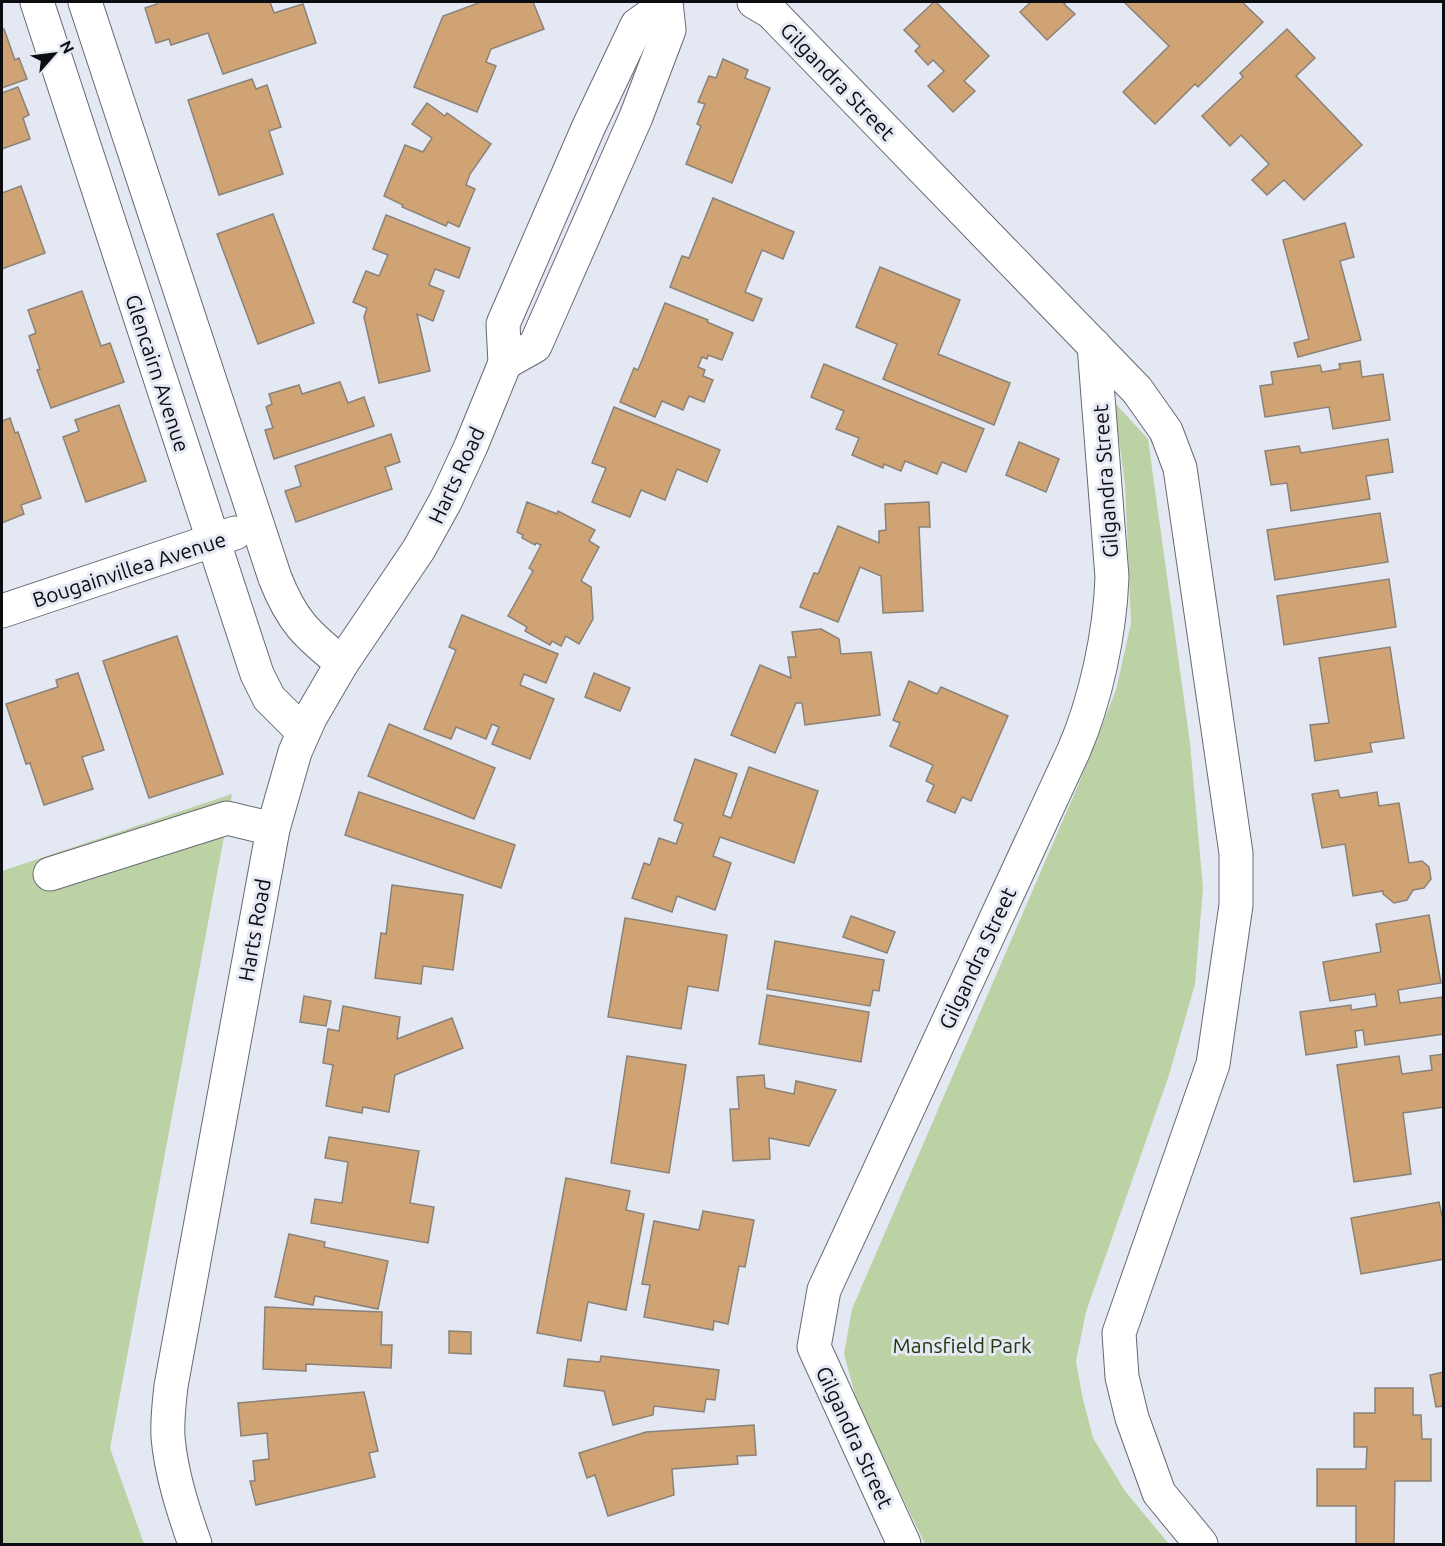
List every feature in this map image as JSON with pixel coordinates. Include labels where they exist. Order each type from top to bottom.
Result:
[{"type":"street","name":"Glencairn Avenue","points":[[37,2],[263,687],[269,698],[303,732]]},
{"type":"street","points":[[85,2],[275,578],[295,618],[309,636],[342,663]]},
{"type":"street","name":"Gilgandra Street","points":[[754,2],[771,12],[1137,390],[1152,408],[1166,431],[1180,468],[1236,853],[1236,905],[1213,1064],[1119,1333],[1122,1377],[1132,1418],[1159,1493],[1201,1545]]},
{"type":"street","name":"Harts Road","points":[[195,1545],[170,1454],[168,1425],[171,1386],[273,829],[289,769],[303,732],[342,663],[409,565],[442,508],[471,447],[505,363],[535,346],[636,117],[669,30],[665,3]]},
{"type":"street","name":"Gilgandra Street","points":[[904,1545],[814,1347],[824,1290],[1074,750],[1088,715],[1111,607],[1112,577],[1094,345]]},
{"type":"street","name":"Bougainvillea Avenue","points":[[2,611],[256,526]]},
{"type":"street","points":[[50,874],[227,818],[273,829]]},
{"type":"green space","name":"Mansfield Park","points":[[1114,402],[1148,439],[1190,743],[1203,888],[1195,984],[1169,1075],[1086,1312],[1076,1361],[1093,1438],[1125,1491],[1169,1544],[925,1544],[858,1406],[844,1354],[852,1309],[1079,783],[1116,690],[1131,623],[1125,484]]},
{"type":"green space","points":[[232,794],[110,1448],[144,1544],[2,1544],[2,871]]},
{"type":"building","points":[[157,2],[270,2],[274,13],[303,4],[316,43],[223,74],[208,33],[171,45],[169,39],[156,43],[145,8]]},
{"type":"building","points":[[481,2],[533,2],[544,29],[491,49],[486,62],[496,66],[477,112],[414,87],[443,16]]},
{"type":"building","points":[[934,2],[989,56],[964,81],[975,91],[953,112],[928,86],[944,71],[933,60],[928,65],[915,51],[920,46],[904,30]]},
{"type":"building","points":[[1031,2],[1067,2],[1064,4],[1075,14],[1047,40],[1020,12]]},
{"type":"building","points":[[1124,2],[1242,2],[1263,22],[1198,87],[1195,84],[1155,124],[1123,92],[1169,46]]},
{"type":"building","points":[[4,29],[15,60],[19,58],[27,79],[2,88],[2,30]]},
{"type":"building","points":[[1287,29],[1315,58],[1296,76],[1362,145],[1304,200],[1284,180],[1267,195],[1252,180],[1269,164],[1241,135],[1230,146],[1202,116],[1243,77],[1240,73]]},
{"type":"building","points":[[723,59],[748,70],[745,78],[770,88],[732,183],[686,164],[701,126],[697,124],[705,104],[698,102],[709,76],[716,78]]},
{"type":"building","points":[[252,79],[256,89],[267,85],[281,127],[269,131],[283,174],[219,195],[188,100]]},
{"type":"building","points":[[18,87],[29,115],[23,118],[30,139],[2,149],[2,93]]},
{"type":"building","points":[[427,103],[445,116],[447,113],[491,144],[470,174],[466,185],[475,189],[459,227],[448,222],[446,226],[402,207],[403,205],[384,196],[405,145],[423,152],[432,138],[412,124]]},
{"type":"building","points":[[21,186],[45,253],[2,269],[2,193]]},
{"type":"building","points":[[713,198],[794,232],[783,259],[762,250],[745,292],[762,299],[753,321],[670,287],[682,256],[689,258]]},
{"type":"building","points":[[273,214],[314,323],[258,344],[217,234]]},
{"type":"building","points":[[386,215],[470,248],[459,278],[435,269],[429,285],[444,291],[433,321],[417,314],[430,371],[379,383],[364,317],[367,308],[353,302],[366,271],[379,276],[388,255],[373,249]]},
{"type":"building","points":[[1345,223],[1354,257],[1340,261],[1361,340],[1298,357],[1294,343],[1309,339],[1283,240]]},
{"type":"building","points":[[880,267],[960,300],[938,354],[1010,383],[994,425],[883,379],[897,344],[856,327]]},
{"type":"building","points":[[82,291],[101,346],[110,343],[124,382],[51,408],[37,370],[40,369],[29,336],[36,333],[28,310]]},
{"type":"building","points":[[665,303],[708,320],[707,322],[733,333],[722,360],[708,355],[707,359],[702,357],[698,367],[705,370],[703,376],[713,380],[704,402],[689,396],[683,410],[662,401],[655,417],[620,402],[634,368],[638,370]]},
{"type":"building","points":[[1360,361],[1362,377],[1383,374],[1390,420],[1333,429],[1329,407],[1265,417],[1260,386],[1273,384],[1271,372],[1320,365],[1322,372],[1340,369],[1339,364]]},
{"type":"building","points":[[824,364],[984,429],[966,472],[942,462],[937,474],[905,461],[901,471],[884,464],[883,468],[852,455],[859,438],[836,429],[844,411],[811,397]]},
{"type":"building","points":[[340,382],[348,403],[364,397],[374,426],[274,459],[265,430],[273,428],[266,407],[272,404],[269,394],[299,385],[302,394]]},
{"type":"building","points":[[119,405],[146,481],[86,502],[63,437],[79,431],[75,420]]},
{"type":"building","points":[[614,407],[720,450],[707,482],[677,469],[665,500],[641,490],[630,517],[592,502],[606,468],[592,463]]},
{"type":"building","points":[[10,418],[15,433],[18,432],[41,498],[21,505],[24,514],[2,523],[2,421]]},
{"type":"building","points":[[391,434],[400,462],[385,467],[392,489],[296,522],[285,491],[301,486],[295,466]]},
{"type":"building","points":[[1388,439],[1393,472],[1366,476],[1370,499],[1291,511],[1287,483],[1271,485],[1265,451],[1299,446],[1301,453]]},
{"type":"building","points":[[1019,442],[1059,459],[1046,492],[1006,475]]},
{"type":"building","points":[[527,502],[557,514],[558,511],[595,530],[589,541],[599,547],[581,581],[591,587],[593,619],[579,644],[566,636],[561,646],[552,641],[550,645],[525,631],[527,627],[508,616],[533,571],[529,568],[541,545],[536,543],[535,545],[522,538],[523,535],[517,532]]},
{"type":"building","points":[[929,502],[930,527],[919,527],[923,611],[883,613],[881,576],[860,567],[838,622],[800,607],[814,573],[818,574],[838,526],[879,543],[879,531],[886,530],[885,504]]},
{"type":"building","points":[[1380,513],[1388,562],[1275,580],[1267,530]]},
{"type":"building","points":[[1389,579],[1396,627],[1284,645],[1277,596]]},
{"type":"building","points":[[462,615],[558,654],[546,683],[524,674],[520,685],[554,699],[530,759],[492,744],[499,727],[492,724],[486,739],[456,727],[451,739],[424,729],[456,650],[449,647]]},
{"type":"building","points":[[821,629],[839,639],[841,654],[871,652],[880,715],[805,725],[802,703],[796,703],[775,753],[731,735],[760,665],[791,678],[788,657],[796,657],[792,632]]},
{"type":"building","points":[[177,636],[223,774],[149,798],[103,661]]},
{"type":"building","points":[[1390,647],[1404,738],[1370,743],[1372,752],[1315,761],[1310,725],[1329,723],[1319,658]]},
{"type":"building","points":[[78,673],[104,750],[82,757],[93,789],[44,805],[30,763],[26,764],[6,704],[58,687],[56,680]]},
{"type":"building","points":[[594,673],[630,688],[620,711],[585,697]]},
{"type":"building","points":[[909,681],[937,694],[941,687],[1008,716],[971,801],[962,797],[955,813],[927,801],[934,785],[926,781],[933,765],[890,746],[900,723],[893,720]]},
{"type":"building","points":[[389,724],[495,768],[474,819],[368,776]]},
{"type":"building","points":[[695,759],[737,774],[723,815],[731,818],[749,767],[818,791],[794,863],[720,837],[713,856],[731,863],[715,910],[677,896],[672,912],[632,898],[644,863],[650,865],[659,838],[676,844],[683,824],[674,820]]},
{"type":"building","points":[[1338,790],[1340,798],[1377,792],[1379,806],[1399,803],[1409,863],[1422,861],[1429,867],[1431,879],[1424,888],[1413,890],[1407,900],[1394,903],[1383,894],[1383,891],[1353,896],[1345,844],[1322,848],[1312,794]]},
{"type":"building","points":[[359,792],[515,845],[501,888],[345,835]]},
{"type":"building","points":[[392,885],[463,895],[453,970],[423,966],[421,984],[375,978],[381,933],[386,934]]},
{"type":"building","points":[[1429,915],[1441,983],[1398,990],[1400,1003],[1442,997],[1444,1034],[1365,1045],[1363,1030],[1355,1031],[1357,1047],[1306,1055],[1300,1012],[1351,1005],[1351,1010],[1377,1006],[1375,994],[1330,1001],[1323,962],[1381,952],[1376,924]]},
{"type":"building","points":[[851,916],[895,932],[887,953],[843,937]]},
{"type":"building","points":[[625,918],[727,935],[718,991],[688,986],[681,1029],[608,1017]]},
{"type":"building","points":[[775,941],[884,960],[879,991],[873,990],[870,1006],[767,989]]},
{"type":"building","points":[[767,995],[869,1012],[861,1062],[759,1044]]},
{"type":"building","points":[[304,996],[331,1001],[326,1026],[300,1022]]},
{"type":"building","points":[[343,1006],[400,1017],[397,1039],[452,1018],[463,1048],[395,1075],[389,1112],[363,1107],[362,1113],[326,1106],[333,1065],[323,1063],[328,1029],[339,1031]]},
{"type":"building","points":[[1444,1054],[1444,1107],[1403,1113],[1411,1174],[1354,1182],[1337,1065],[1399,1056],[1402,1074],[1432,1070],[1430,1056]]},
{"type":"building","points":[[627,1056],[686,1065],[669,1173],[611,1163]]},
{"type":"building","points":[[764,1075],[765,1088],[794,1094],[796,1081],[836,1090],[809,1146],[769,1138],[770,1159],[733,1161],[730,1109],[739,1109],[737,1077]]},
{"type":"building","points":[[329,1137],[419,1151],[410,1203],[434,1207],[428,1243],[311,1223],[315,1199],[342,1203],[348,1162],[325,1158]]},
{"type":"building","points":[[566,1178],[630,1191],[626,1210],[644,1214],[626,1310],[588,1302],[581,1341],[537,1333]]},
{"type":"building","points":[[1439,1202],[1442,1216],[1444,1216],[1444,1259],[1361,1274],[1351,1218]]},
{"type":"building","points":[[703,1211],[754,1220],[745,1267],[739,1266],[728,1324],[714,1321],[713,1330],[644,1317],[650,1285],[642,1284],[654,1221],[699,1230]]},
{"type":"building","points":[[289,1234],[325,1242],[324,1247],[388,1261],[378,1309],[315,1296],[313,1305],[275,1297]]},
{"type":"building","points":[[265,1307],[382,1312],[381,1345],[392,1345],[391,1368],[306,1364],[306,1371],[263,1369]]},
{"type":"building","points":[[449,1331],[471,1332],[471,1354],[449,1353]]},
{"type":"building","points":[[601,1356],[719,1370],[715,1400],[706,1399],[704,1412],[654,1406],[653,1415],[613,1425],[604,1391],[564,1386],[568,1359],[600,1362]]},
{"type":"building","points":[[1444,1372],[1444,1406],[1436,1407],[1430,1375]]},
{"type":"building","points":[[1375,1388],[1413,1388],[1413,1415],[1421,1415],[1422,1439],[1431,1439],[1431,1481],[1395,1481],[1394,1544],[1356,1544],[1356,1506],[1317,1506],[1317,1469],[1366,1469],[1367,1447],[1354,1447],[1354,1413],[1375,1413]]},
{"type":"building","points":[[364,1392],[378,1451],[369,1453],[375,1477],[256,1505],[250,1481],[255,1481],[253,1461],[269,1459],[267,1433],[241,1436],[238,1403]]},
{"type":"building","points":[[754,1425],[756,1455],[737,1456],[738,1464],[672,1469],[674,1495],[608,1516],[595,1475],[587,1478],[579,1453],[646,1432]]}]
